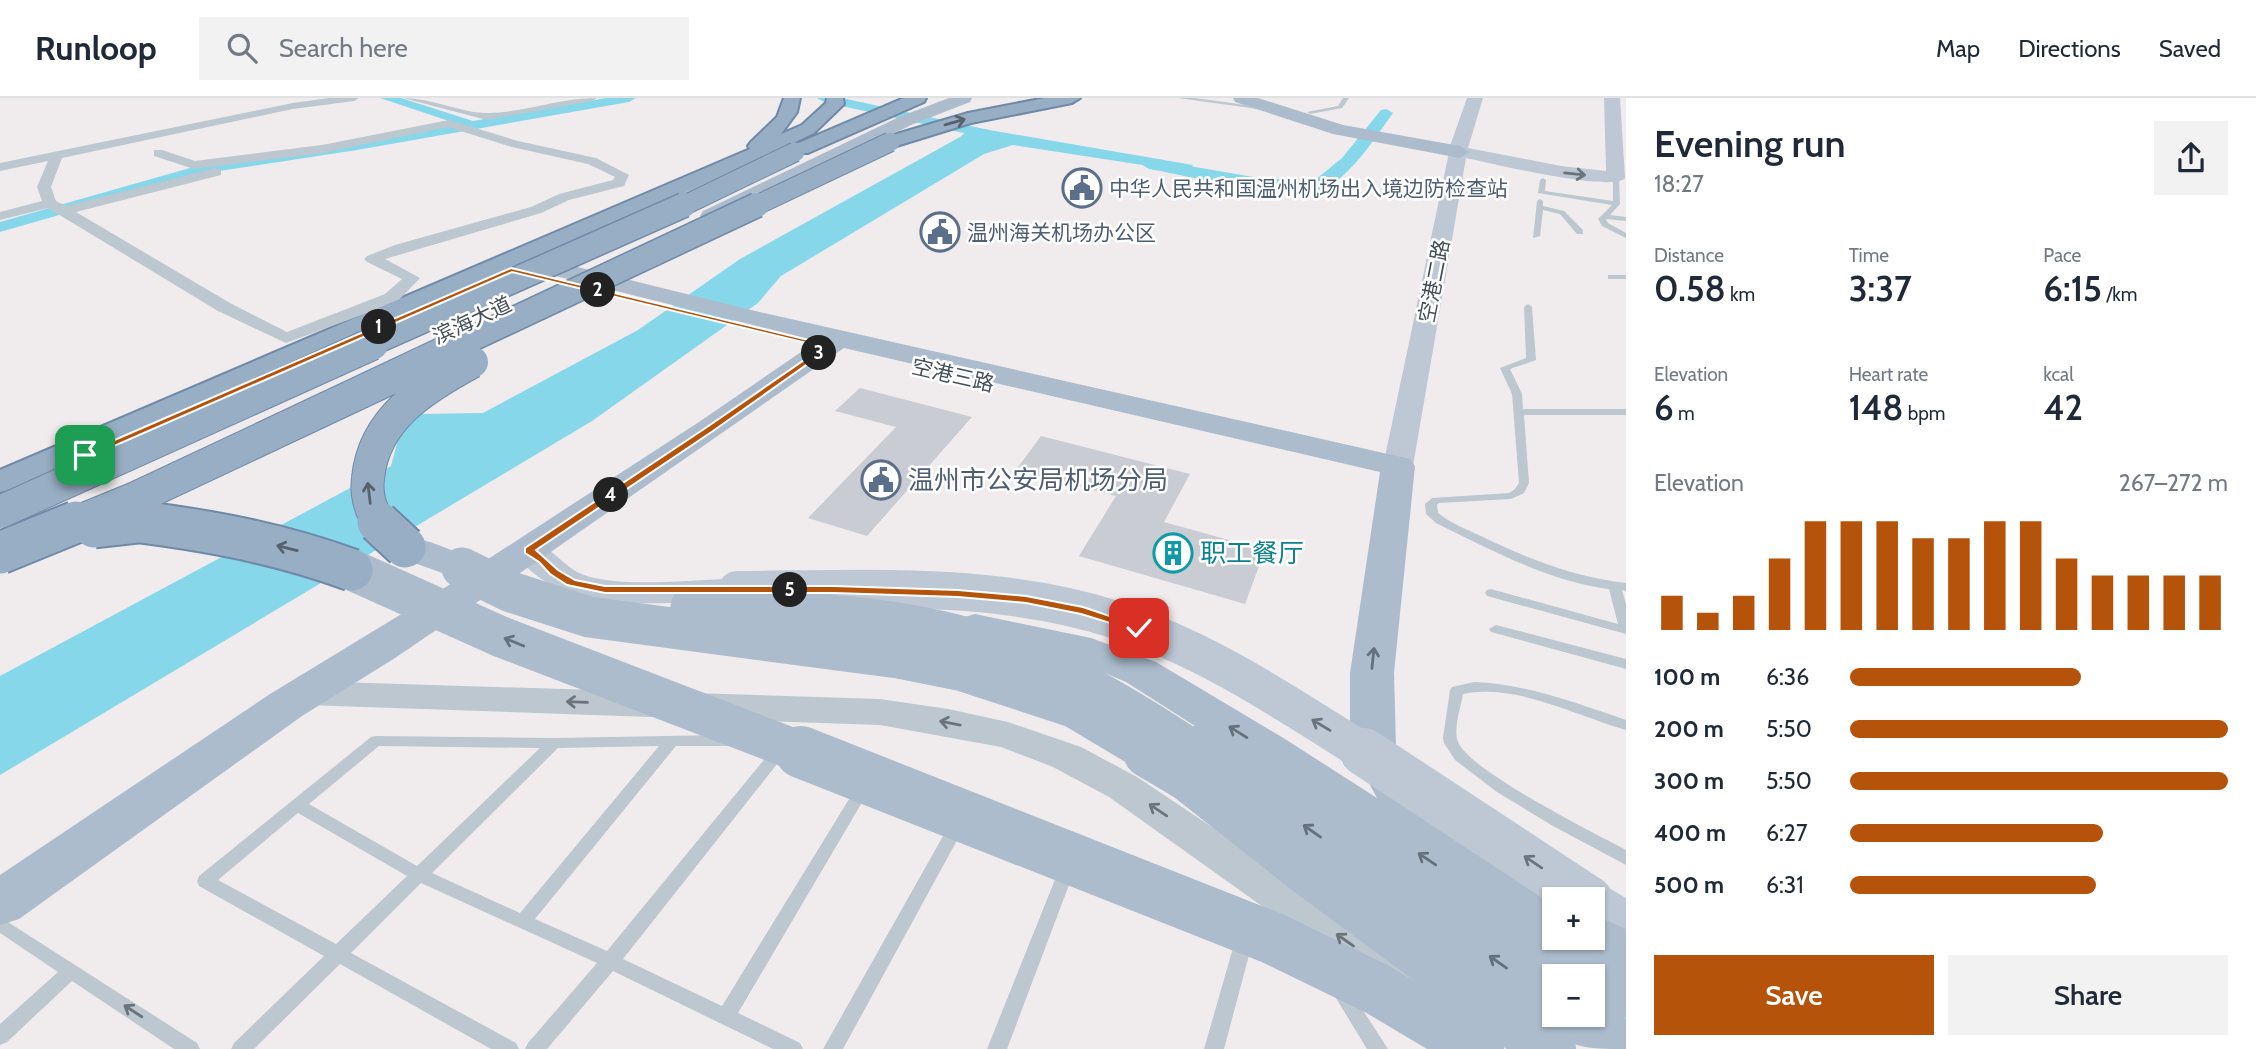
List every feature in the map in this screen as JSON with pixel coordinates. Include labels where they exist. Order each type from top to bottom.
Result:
[{"type":"highway","points":[[740,161],[774,131],[791,110],[792,98]]},
{"type":"highway","points":[[0,482],[740,161],[808,129],[835,104],[835,98]]},
{"type":"highway","name":"滨海大道","points":[[0,512],[237,403],[642,225],[794,152],[947,98]]},
{"type":"highway","points":[[1036,106],[1072,98]]},
{"type":"highway","points":[[0,556],[138,497],[896,115],[968,118],[1091,98]]},
{"type":"highway","points":[[405,547],[382,528],[367,497],[369,467],[380,439],[399,411],[447,375],[592,299],[773,212],[896,115]]},
{"type":"highway","name":"滨海大道","points":[[0,547],[355,374],[719,205],[896,115]]},
{"type":"highway","points":[[0,537],[140,523],[218,532],[296,550],[352,570]]},
{"type":"main road","points":[[0,492],[520,266],[896,115],[964,98]]},
{"type":"main road","points":[[1241,98],[1561,172],[1616,178],[1612,98]]},
{"type":"main road","name":"空港二路","points":[[1397,472],[1460,147],[1475,98]]},
{"type":"main road","points":[[1272,104],[1340,130],[1460,147]]},
{"type":"main road","points":[[0,556],[578,281],[896,115]]},
{"type":"main road","name":"空港三路","points":[[520,266],[744,321],[1397,472]]},
{"type":"main road","points":[[0,903],[306,693],[469,577],[529,550],[834,342]]},
{"type":"main road","points":[[1397,472],[1372,673],[1373,748],[1395,788],[1437,829],[1479,862],[1542,903]]},
{"type":"main road","points":[[405,547],[529,604],[624,621],[936,620],[1031,637],[1091,652],[1141,672],[1269,751],[1626,992]]},
{"type":"main road","points":[[529,550],[543,559],[554,572],[572,582],[605,589],[834,589],[958,594],[1026,600],[1083,611],[1139,628],[1185,646],[1258,687],[1413,781],[1570,887]]},
{"type":"main road","points":[[352,570],[432,586],[614,633],[685,643],[898,658]]},
{"type":"main road","points":[[352,570],[424,606],[600,676],[1222,914],[1369,983],[1438,1022],[1478,1049]]},
{"type":"main road","points":[[469,577],[589,617],[898,658],[963,671],[1073,707],[1188,775],[1306,868],[1550,1049]]},
{"type":"main road","points":[[469,577],[627,604],[823,615],[932,631],[1009,652],[1082,684],[1152,722],[1302,823],[1542,993]]},
{"type":"main road","points":[[1605,910],[1626,924]]},
{"type":"main road","points":[[1605,945],[1626,959]]},
{"type":"main road","points":[[1590,1027],[1620,1049]]},
{"type":"street","points":[[0,167],[293,106],[354,98]]},
{"type":"street","points":[[408,98],[487,117],[593,98]]},
{"type":"street","points":[[57,155],[44,187],[59,208],[224,307],[286,338],[391,298],[412,278],[372,259],[400,248],[536,210],[564,197],[618,183],[622,175],[592,161],[516,144],[449,123],[321,149],[194,164],[158,153]]},
{"type":"street","points":[[3,221],[238,167],[345,154],[461,127]]},
{"type":"street","points":[[306,693],[880,712],[948,722],[1008,735],[1067,757],[1124,787],[1501,1049]]},
{"type":"lane","points":[[1181,98],[1272,104]]},
{"type":"lane","points":[[1310,112],[1340,107],[1346,98]]},
{"type":"lane","points":[[1616,178],[1617,204],[1602,219],[1605,224],[1626,236]]},
{"type":"lane","points":[[1536,236],[1543,180]]},
{"type":"lane","points":[[1541,194],[1617,204]]},
{"type":"lane","points":[[1540,207],[1562,212],[1580,232]]},
{"type":"lane","points":[[1605,216],[1626,219]]},
{"type":"lane","points":[[1611,277],[1626,277]]},
{"type":"lane","points":[[1491,593],[1626,630],[1620,587],[1569,579],[1440,521],[1432,514],[1430,504],[1436,500],[1497,499],[1520,491],[1524,482],[1517,394],[1505,368],[1531,360],[1528,307]]},
{"type":"lane","points":[[1518,412],[1626,412]]},
{"type":"lane","points":[[1496,629],[1626,664]]},
{"type":"lane","points":[[1626,725],[1517,691],[1492,686],[1469,686],[1457,690],[1450,741],[1456,753],[1489,779],[1626,858]]},
{"type":"lane","points":[[509,1049],[336,956],[205,881],[376,741],[554,743],[722,740],[766,758],[610,961],[535,1049]]},
{"type":"lane","points":[[523,922],[672,741]]},
{"type":"lane","points":[[241,1049],[554,743]]},
{"type":"lane","points":[[726,1016],[859,795]]},
{"type":"lane","points":[[297,805],[419,875],[610,961],[793,1049]]},
{"type":"lane","points":[[833,1049],[953,833]]},
{"type":"lane","points":[[997,1049],[1064,877]]},
{"type":"lane","points":[[0,923],[190,1049]]},
{"type":"lane","points":[[1199,927],[1243,944],[1214,1049]]},
{"type":"lane","points":[[1235,941],[1339,989],[1378,1049]]},
{"type":"lane","points":[[0,1036],[71,971]]},
{"type":"water","points":[[972,127],[1193,165],[1188,172],[1013,145],[984,154],[781,276],[758,303],[592,421],[0,775],[0,676],[391,466],[399,436],[420,414],[483,413],[638,330],[740,259],[960,137]]},
{"type":"building","name":"温州市公安局机场分局","points":[[860,388],[972,417],[867,536],[808,518],[896,427],[835,411]]},
{"type":"building","points":[[1041,436],[1190,474],[1164,522],[1265,550],[1245,604],[1079,556],[1116,496],[1016,470]]},
{"type":"waterway","points":[[387,98],[467,122]]},
{"type":"waterway","points":[[0,227],[204,169],[357,146],[629,98]]},
{"type":"waterway","points":[[824,98],[984,133],[983,145],[971,150]]},
{"type":"waterway","points":[[1149,164],[1265,184],[1308,187],[1320,184],[1347,161],[1386,113]]},
{"type":"place","name":"中华人民共和国温州机场出入境边防检查站","points":[[1082,188]]},
{"type":"place","name":"温州海关机场办公区","points":[[940,232]]},
{"type":"place","name":"温州市公安局机场分局","points":[[881,480]]},
{"type":"place","name":"职工餐厅","points":[[1173,553]]},
{"type":"route","points":[[85,455],[511,270],[829,346],[529,550],[543,559],[554,572],[572,582],[605,589],[834,589],[958,594],[1026,600],[1083,611],[1139,628]]}]
